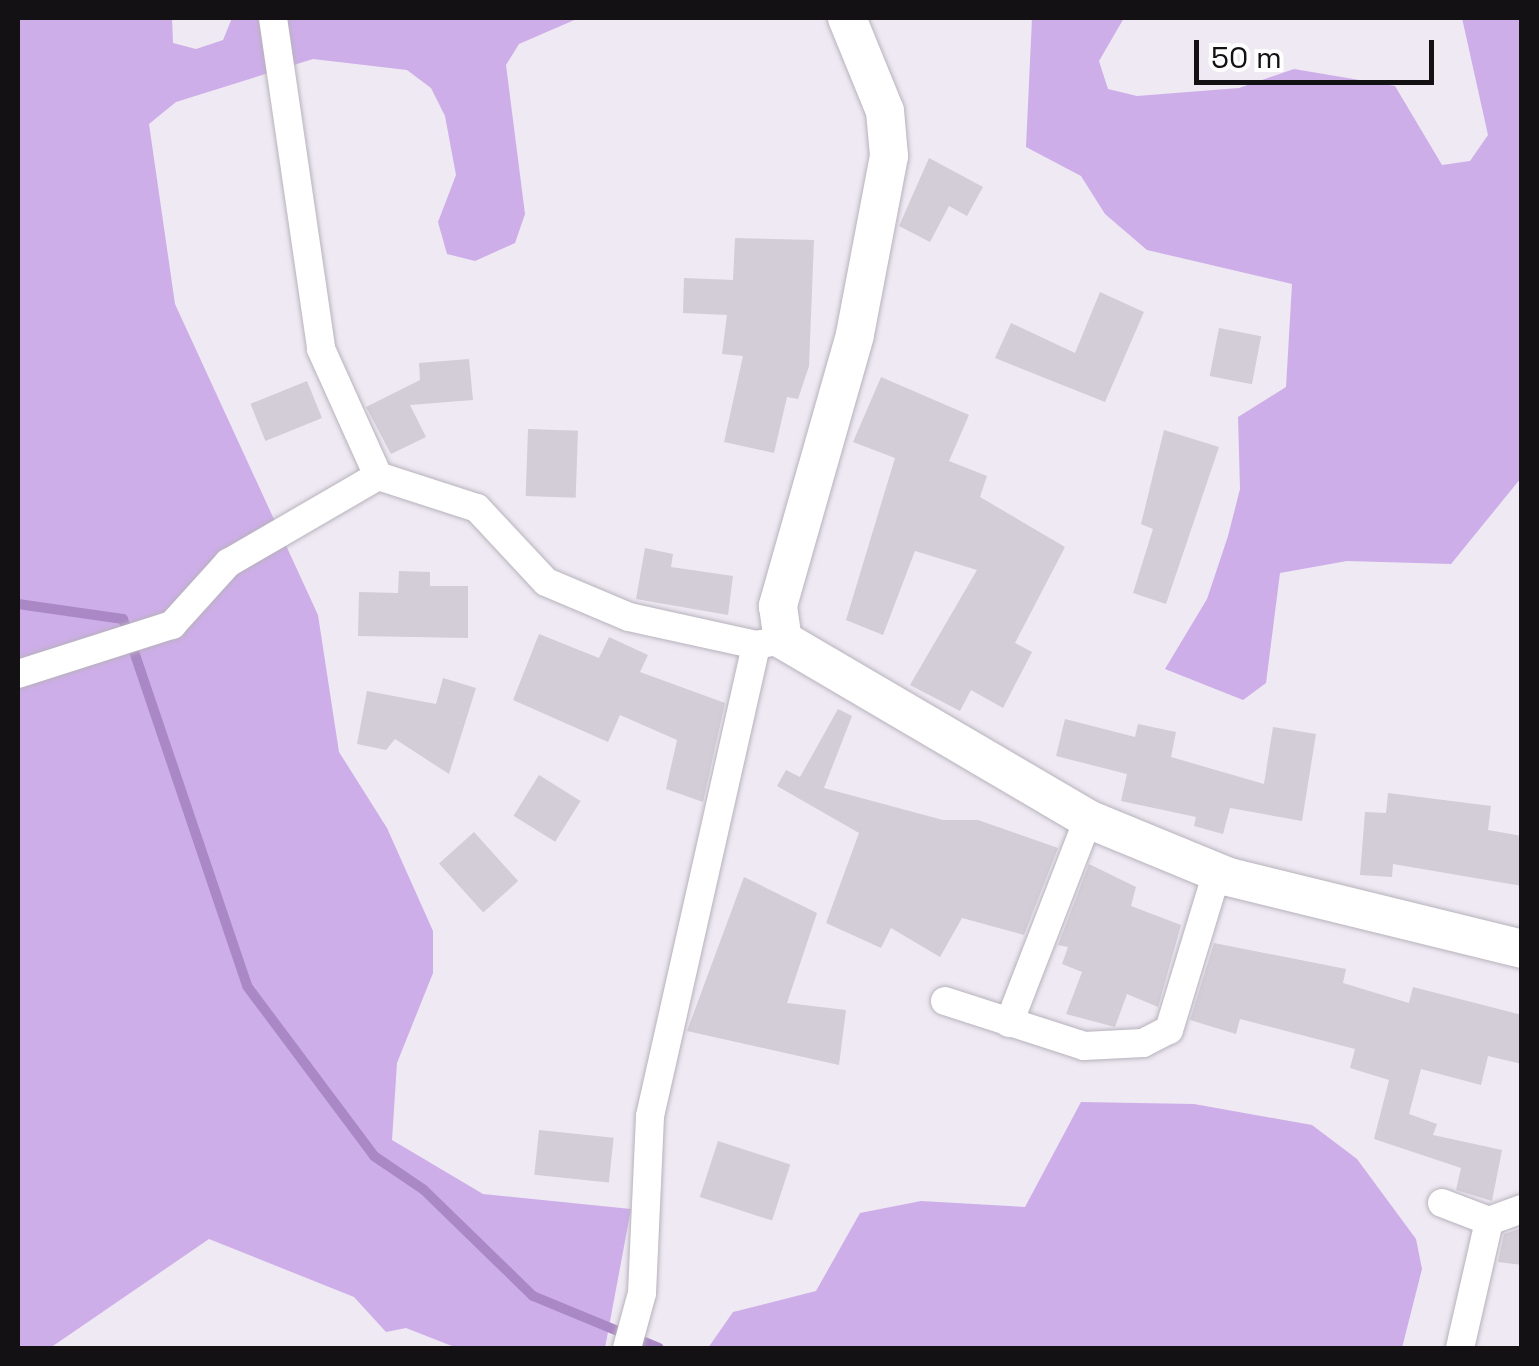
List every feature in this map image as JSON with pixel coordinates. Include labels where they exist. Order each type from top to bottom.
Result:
[{"type":"main road","points":[[846,18],[885,112],[889,156],[855,335],[770,642],[1088,819],[1217,872],[1522,949]]},
{"type":"street","points":[[273,18],[320,349],[378,476],[477,508],[546,582],[629,617],[770,642],[650,1116],[642,1293],[627,1348]]},
{"type":"street","points":[[18,674],[108,650],[172,625],[228,562],[378,476]]},
{"type":"street","points":[[1009,1022],[1088,819]]},
{"type":"street","points":[[945,1001],[1112,1051],[1169,1030],[1217,872]]},
{"type":"street","points":[[1442,1203],[1489,1220],[1522,1209]]},
{"type":"street","points":[[1460,1348],[1489,1220]]},
{"type":"shaded area","points":[[18,18],[172,18],[173,43],[196,49],[223,40],[232,18],[579,18],[519,44],[506,65],[525,214],[515,243],[475,261],[447,254],[438,222],[456,175],[445,116],[431,88],[407,70],[313,59],[176,102],[149,124],[175,304],[318,615],[339,752],[387,828],[433,931],[433,973],[397,1063],[392,1140],[483,1194],[631,1209],[605,1348],[457,1348],[406,1328],[386,1332],[354,1297],[209,1239],[50,1348],[18,1348]]},
{"type":"shaded area","points":[[1032,18],[1124,18],[1099,61],[1108,89],[1137,96],[1239,88],[1294,69],[1395,86],[1442,165],[1470,161],[1488,135],[1462,18],[1521,18],[1521,478],[1451,564],[1347,561],[1280,573],[1266,683],[1243,700],[1165,669],[1207,599],[1228,536],[1240,489],[1238,417],[1286,387],[1292,284],[1147,250],[1105,214],[1081,176],[1026,147]]},
{"type":"shaded area","points":[[1081,1102],[1194,1104],[1312,1125],[1357,1159],[1416,1239],[1422,1269],[1402,1348],[708,1348],[733,1312],[816,1291],[860,1213],[921,1201],[1025,1207]]},
{"type":"building","points":[[929,158],[983,187],[967,216],[949,206],[930,242],[899,226]]},
{"type":"building","points":[[735,238],[814,240],[809,366],[798,399],[787,397],[774,453],[724,442],[743,356],[722,354],[727,315],[683,313],[684,278],[733,280]]},
{"type":"building","points":[[1100,292],[1144,312],[1105,402],[995,358],[1011,323],[1075,353]]},
{"type":"building","points":[[1219,328],[1261,336],[1252,384],[1210,376]]},
{"type":"building","points":[[469,359],[473,400],[410,405],[426,437],[391,454],[366,407],[420,380],[419,363]]},
{"type":"building","points":[[881,377],[969,415],[949,461],[987,476],[980,497],[1065,547],[1015,643],[1032,652],[1003,708],[971,690],[960,711],[910,685],[977,570],[915,551],[883,635],[846,620],[895,458],[853,442]]},
{"type":"building","points":[[307,381],[322,418],[265,441],[250,404]]},
{"type":"building","points":[[528,429],[578,431],[576,498],[526,496]]},
{"type":"building","points":[[1164,430],[1219,447],[1166,604],[1133,593],[1153,529],[1141,524]]},
{"type":"building","points":[[645,548],[673,554],[671,567],[733,576],[728,615],[636,599]]},
{"type":"building","points":[[399,571],[430,572],[430,586],[468,586],[468,638],[358,636],[359,592],[398,593]]},
{"type":"building","points":[[539,634],[599,658],[609,637],[648,655],[640,672],[725,703],[703,802],[666,789],[677,740],[620,715],[608,742],[513,700]]},
{"type":"building","points":[[443,678],[476,688],[449,774],[395,739],[386,750],[357,744],[367,691],[436,704]]},
{"type":"building","points":[[838,709],[852,716],[824,788],[943,820],[978,820],[1058,848],[1024,935],[962,918],[940,957],[891,928],[881,948],[826,923],[859,833],[777,786],[786,770],[800,777]]},
{"type":"building","points":[[1065,719],[1135,737],[1138,724],[1176,732],[1171,757],[1264,784],[1273,727],[1316,734],[1302,821],[1230,808],[1223,834],[1194,826],[1196,817],[1121,801],[1127,774],[1056,756]]},
{"type":"building","points":[[539,775],[581,801],[555,842],[514,816]]},
{"type":"building","points":[[1388,793],[1491,806],[1488,830],[1522,836],[1522,886],[1393,864],[1392,877],[1360,875],[1365,812],[1386,813]]},
{"type":"building","points":[[474,832],[518,881],[483,912],[439,863]]},
{"type":"building","points":[[1089,864],[1136,887],[1131,906],[1181,925],[1158,1007],[1127,994],[1115,1027],[1066,1014],[1082,972],[1062,964],[1068,947],[1058,945]]},
{"type":"building","points":[[744,877],[817,913],[787,1003],[846,1010],[839,1065],[687,1031]]},
{"type":"building","points":[[1214,943],[1346,969],[1343,983],[1409,1003],[1413,987],[1522,1015],[1522,1064],[1488,1056],[1481,1085],[1421,1069],[1409,1114],[1437,1124],[1433,1135],[1502,1150],[1492,1201],[1456,1190],[1461,1168],[1374,1139],[1389,1080],[1350,1068],[1355,1049],[1240,1019],[1236,1034],[1190,1020]]},
{"type":"building","points":[[539,1130],[614,1138],[609,1183],[534,1175]]},
{"type":"building","points":[[718,1141],[790,1164],[772,1221],[700,1197]]},
{"type":"building","points":[[1522,1228],[1522,1265],[1498,1262],[1504,1234]]},
{"type":"waterway","points":[[18,604],[123,619],[247,986],[374,1156],[424,1190],[533,1296],[659,1348]]}]
